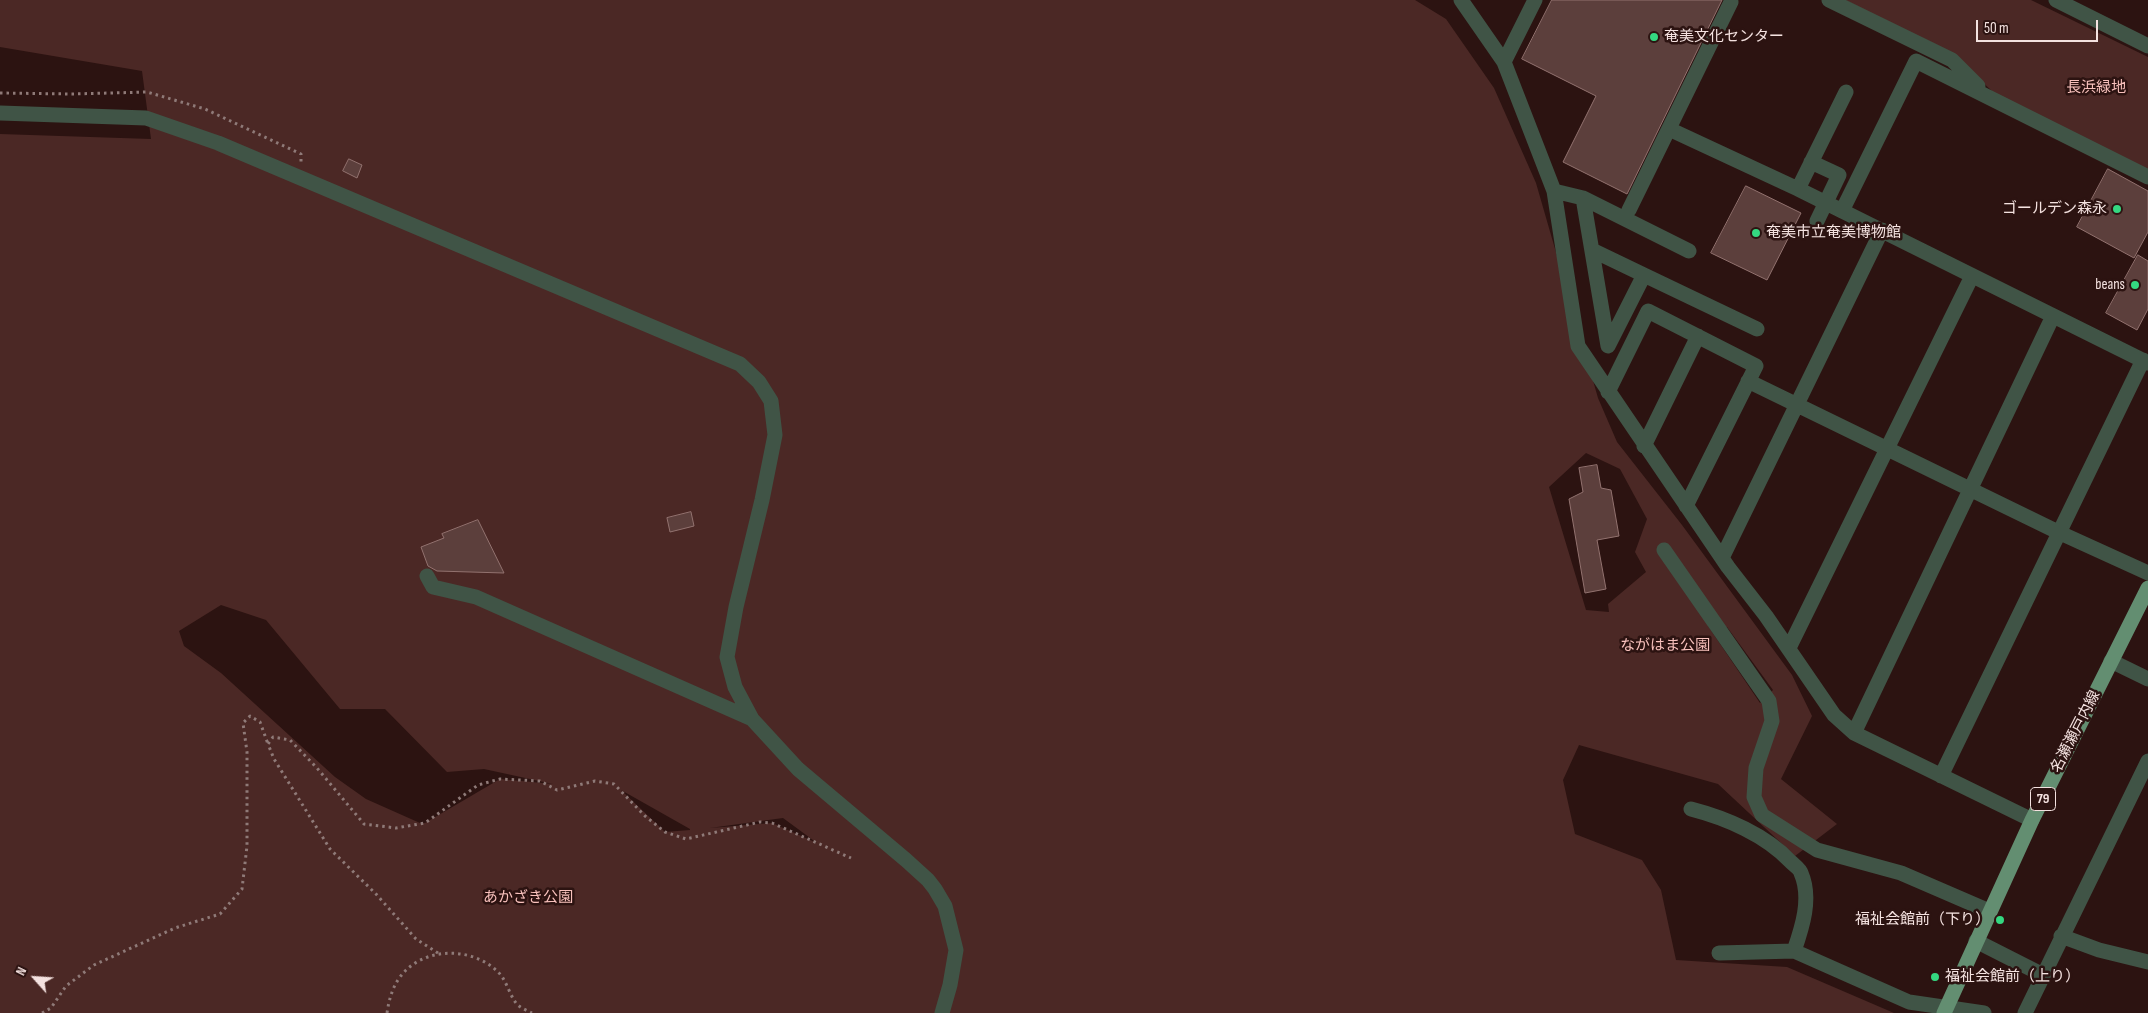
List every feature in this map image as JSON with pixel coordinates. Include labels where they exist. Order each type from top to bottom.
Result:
[{"type":"main road","name":"名瀬瀬戸内線","points":[[1945,1011],[2032,820],[2148,588]]},
{"type":"street","points":[[1461,0],[1504,62],[1554,190],[1578,346],[1644,446],[1722,558],[1789,648],[1834,715],[1854,733],[2032,820]]},
{"type":"street","points":[[1504,62],[1535,0]]},
{"type":"street","points":[[1829,0],[1952,60],[1990,97]]},
{"type":"street","points":[[2056,0],[2148,46]]},
{"type":"street","points":[[1629,210],[1732,2]]},
{"type":"street","points":[[1842,211],[1916,61],[2148,177]]},
{"type":"street","points":[[1798,189],[1846,92]]},
{"type":"street","points":[[0,113],[146,118],[228,147],[740,364],[759,382],[771,401],[775,435],[726,657],[734,687],[752,719],[798,769],[906,860],[935,889],[945,906],[956,950],[950,985],[942,1013]]},
{"type":"street","points":[[1669,128],[1882,230],[2145,362],[2058,532],[1941,776]]},
{"type":"street","points":[[1811,162],[1839,175],[1817,222]]},
{"type":"street","points":[[1554,190],[1583,198],[1689,251]]},
{"type":"street","points":[[1583,198],[1608,346],[1644,275]]},
{"type":"street","points":[[1722,558],[1882,230]]},
{"type":"street","points":[[1592,250],[1757,329]]},
{"type":"street","points":[[1789,648],[1972,276]]},
{"type":"street","points":[[1608,392],[1648,310],[1756,366],[1686,506]]},
{"type":"street","points":[[1854,733],[1969,488],[2053,316]]},
{"type":"street","points":[[1644,446],[1698,336]]},
{"type":"street","points":[[1748,381],[2058,532],[2148,573]]},
{"type":"street","points":[[1664,550],[1768,701],[1772,721],[1756,768],[1754,796],[1762,815],[1817,850],[1900,873],[1989,911]]},
{"type":"street","points":[[427,576],[433,587],[476,597],[752,719]]},
{"type":"street","points":[[2111,661],[2148,679]]},
{"type":"street","points":[[2025,1013],[2148,761]]},
{"type":"street","points":[[1691,809],[1706,813],[1756,834],[1782,852],[1801,873],[1805,893],[1804,922],[1794,952]]},
{"type":"street","points":[[2061,936],[2098,950],[2148,962]]},
{"type":"street","points":[[1976,941],[2043,975]]},
{"type":"street","points":[[1719,953],[1794,952],[1909,1002],[1945,1011],[1984,1013]]},
{"type":"path","points":[[42,1013],[51,1008],[66,986],[94,965],[175,928],[220,914],[242,888],[247,846],[246,752],[243,723],[250,716],[260,722],[274,759],[330,849],[376,894],[416,939],[438,953]]},
{"type":"path","points":[[268,744],[273,737],[290,740],[343,797],[364,824],[396,828],[425,823],[478,784],[500,779],[540,781],[557,790],[595,781],[614,784],[644,816],[665,832],[686,839],[760,822],[772,822],[851,858]]},
{"type":"path","points":[[387,1013],[389,996],[400,976],[417,961],[438,953],[461,953],[482,960],[500,973],[517,1005],[532,1013]]},
{"type":"green space","points":[[0,0],[1415,0],[1446,19],[1494,88],[1536,183],[1598,398],[1617,442],[1682,525],[1792,675],[1812,716],[1781,779],[1837,824],[1795,856],[1718,784],[1579,745],[1563,780],[1575,834],[1642,860],[1661,890],[1676,960],[1787,967],[1894,1013],[0,1013],[0,134],[151,139],[142,71],[0,47]],"holes":[[[1586,453],[1620,469],[1647,519],[1635,552],[1646,572],[1608,604],[1609,612],[1586,610],[1549,487]],[[221,605],[266,620],[340,709],[385,709],[447,772],[484,769],[553,784],[500,779],[425,823],[420,823],[366,799],[335,777],[221,673],[184,646],[179,631]],[[1708,626],[1727,627],[1773,690],[1760,703]],[[621,790],[690,829],[665,832]],[[783,818],[817,843],[772,823],[710,828]]]},
{"type":"green space","name":"長浜緑地","points":[[1845,0],[2031,0],[2148,57],[2148,171],[1994,93],[1954,55]]},
{"type":"building","points":[[1552,0],[1722,0],[1627,194],[1563,162],[1596,96],[1522,59]]},
{"type":"building","points":[[349,159],[362,165],[357,178],[343,171]]},
{"type":"building","name":"ゴールデン森永","points":[[2108,169],[2148,191],[2148,232],[2134,258],[2077,227]]},
{"type":"building","name":"奄美市立奄美博物館","points":[[1746,186],[1801,213],[1767,280],[1711,253]]},
{"type":"building","name":"beans","points":[[2138,255],[2148,261],[2148,309],[2137,330],[2106,313]]},
{"type":"building","points":[[1597,465],[1601,488],[1611,490],[1619,536],[1597,540],[1606,589],[1585,593],[1569,499],[1583,492],[1579,468]]},
{"type":"building","points":[[691,512],[694,526],[670,532],[667,518]]},
{"type":"building","points":[[478,520],[504,573],[437,571],[428,566],[421,547],[444,538],[442,534]]},
{"type":"place","name":"奄美文化センター","points":[[1654,37]]},
{"type":"place","name":"ゴールデン森永","points":[[2117,209]]},
{"type":"place","name":"奄美市立奄美博物館","points":[[1756,233]]},
{"type":"place","name":"beans","points":[[2135,285]]},
{"type":"place","name":"福祉会館前（下り）","points":[[2000,920]]},
{"type":"place","name":"福祉会館前（上り）","points":[[1935,977]]},
{"type":"park label","name":"ながはま公園","points":[[1665,646]]},
{"type":"park label","name":"あかざき公園","points":[[528,898]]}]
